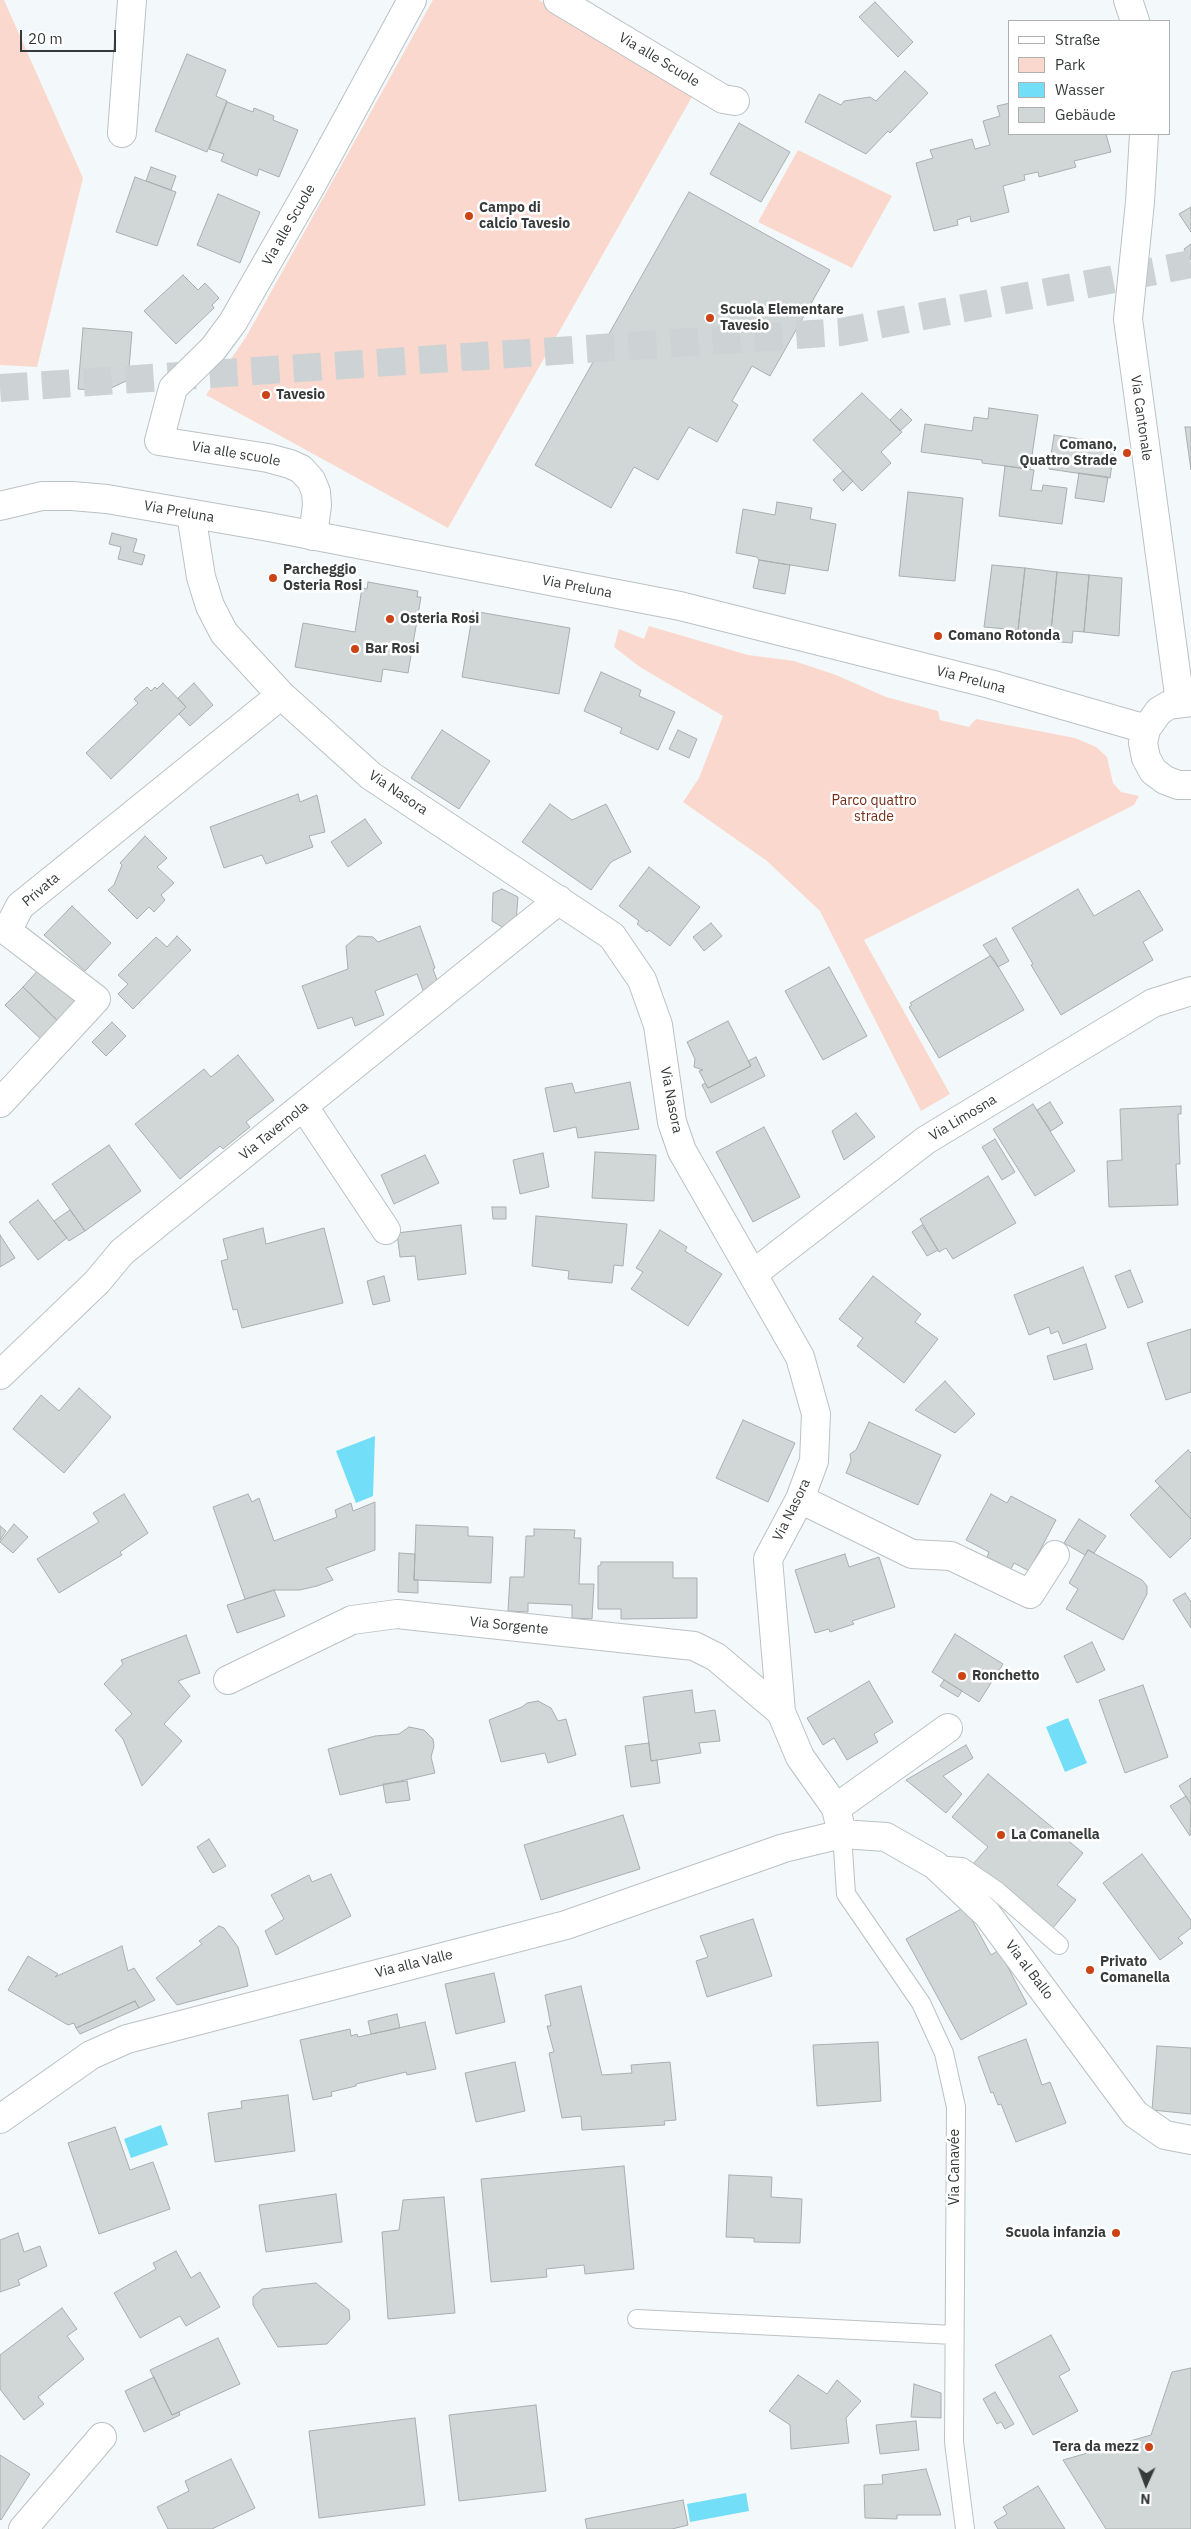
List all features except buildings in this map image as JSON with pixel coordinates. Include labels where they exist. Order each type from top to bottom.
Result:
[{"type":"street","points":[[122,133],[132,0]]},
{"type":"street","name":"Via alle Scuole","points":[[159,440],[173,388],[213,349],[233,322],[312,184],[412,0]]},
{"type":"street","name":"Via alle Scuole","points":[[558,0],[723,99],[735,101]]},
{"type":"street","points":[[1128,0],[1135,20]]},
{"type":"street","name":"Via Cantonale","points":[[1144,135],[1128,319],[1185,702]]},
{"type":"street","name":"Via alle scuole","points":[[159,440],[268,458],[290,464],[300,470],[310,480],[316,492],[318,505],[313,536]]},
{"type":"street","name":"Via Preluna","points":[[0,506],[42,496],[107,499],[680,606],[990,684],[1146,729]]},
{"type":"street","name":"Via Nasora","points":[[190,514],[201,578],[210,606],[224,633],[281,695],[371,776],[612,936],[642,980],[658,1025],[672,1122],[682,1151],[800,1357],[816,1414],[814,1461],[800,1499],[768,1558],[781,1712],[800,1758],[839,1821]]},
{"type":"street","name":"Privata","points":[[0,1103],[96,999],[7,930],[20,906],[281,695]]},
{"type":"street","points":[[1185,702],[1159,711],[1146,729],[1143,743],[1146,758],[1153,771],[1164,780],[1178,785],[1191,785]]},
{"type":"street","name":"Via Tavernola","points":[[0,1375],[97,1282],[122,1252],[559,900]]},
{"type":"street","name":"Via Limosna","points":[[753,1274],[926,1140],[1153,1003],[1191,991]]},
{"type":"street","points":[[304,1107],[386,1230]]},
{"type":"street","points":[[800,1499],[912,1554],[951,1556],[1030,1594],[1055,1555]]},
{"type":"street","name":"Via Sorgente","points":[[228,1680],[352,1620],[397,1614],[694,1646],[716,1658],[781,1712]]},
{"type":"street","points":[[839,1821],[948,1728]]},
{"type":"street","name":"Via al Ballo","points":[[839,1821],[886,1837],[935,1865],[987,1914],[1135,2114],[1165,2135],[1191,2140]]},
{"type":"street","name":"Via alla Valle","points":[[0,2119],[91,2055],[127,2040],[566,1925],[784,1848],[839,1821]]},
{"type":"street","points":[[23,2529],[102,2437]]},
{"type":"lane","name":"Via Canavée","points":[[839,1821],[846,1894],[921,2003],[944,2053],[956,2107],[954,2442],[965,2529]]},
{"type":"lane","points":[[935,1865],[962,1867],[997,1891],[1059,1945]]},
{"type":"lane","points":[[637,2318],[954,2335]]},
{"type":"green space","points":[[0,0],[4,0],[83,178],[37,367],[0,365]]},
{"type":"green space","name":"Campo di calcio Tavesio","points":[[433,0],[539,0],[693,95],[448,528],[206,395],[246,337]]},
{"type":"green space","points":[[798,150],[892,196],[852,268],[758,222]]},
{"type":"green space","name":"Parco quattro strade","points":[[649,626],[748,655],[794,661],[836,675],[886,697],[938,711],[940,720],[969,727],[976,719],[1075,738],[1096,747],[1107,757],[1113,783],[1121,792],[1139,796],[1134,805],[864,940],[950,1094],[921,1111],[820,911],[767,861],[683,802],[699,778],[723,716],[640,667],[614,647],[619,629],[644,639]]},
{"type":"water","points":[[375,1436],[373,1496],[356,1503],[336,1451]]},
{"type":"water","points":[[1068,1718],[1087,1763],[1065,1772],[1046,1727]]},
{"type":"water","points":[[161,2125],[168,2145],[131,2158],[124,2139]]},
{"type":"water","points":[[746,2493],[749,2511],[690,2522],[687,2504]]},
{"type":"tunnel","points":[[0,388],[841,332],[1191,264]]},
{"type":"place","name":"Campo di calcio Tavesio","points":[[469,216]]},
{"type":"place","name":"Scuola Elementare Tavesio","points":[[710,318]]},
{"type":"place","name":"Tavesio","points":[[266,395]]},
{"type":"place","name":"Comano, Quattro Strade","points":[[1127,453]]},
{"type":"place","name":"Parcheggio Osteria Rosi","points":[[273,578]]},
{"type":"place","name":"Osteria Rosi","points":[[390,619]]},
{"type":"place","name":"Comano Rotonda","points":[[938,636]]},
{"type":"place","name":"Bar Rosi","points":[[355,649]]},
{"type":"place","name":"Ronchetto","points":[[962,1676]]},
{"type":"place","name":"La Comanella","points":[[1001,1835]]},
{"type":"place","name":"Privato Comanella","points":[[1090,1970]]},
{"type":"place","name":"Scuola infanzia","points":[[1116,2233]]},
{"type":"place","name":"Tera da mezz","points":[[1149,2447]]}]
